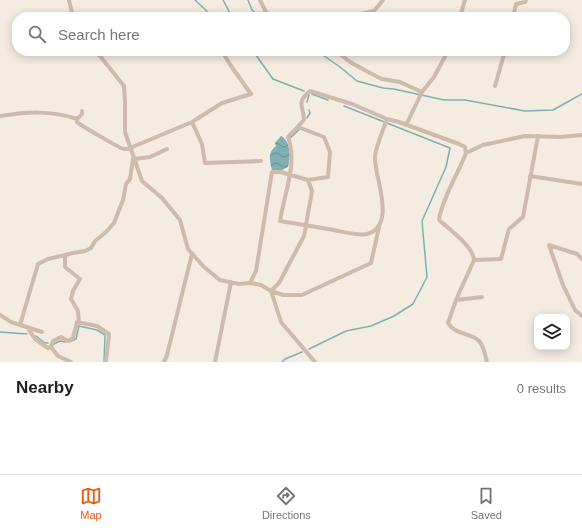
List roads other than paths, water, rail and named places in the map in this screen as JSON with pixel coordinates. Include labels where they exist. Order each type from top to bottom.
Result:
[{"type":"street","points":[[69,0],[72,12]]},
{"type":"street","points":[[260,0],[266,12]]},
{"type":"street","points":[[374,12],[383,0]]},
{"type":"street","points":[[461,12],[465,0]]},
{"type":"street","points":[[515,12],[516,4],[525,2],[526,0]]},
{"type":"street","points":[[100,56],[124,86],[126,102],[125,132],[142,181],[162,198],[180,220],[188,249],[204,267],[220,280],[238,284],[250,283],[261,285],[271,291],[283,295],[302,295],[371,263],[382,217],[383,200],[374,158],[386,122]]},
{"type":"street","points":[[0,116],[30,112],[63,114],[77,119],[77,122],[80,125],[118,146],[124,149],[130,148],[192,122],[222,103],[251,94],[225,56]]},
{"type":"street","points":[[342,56],[350,62],[382,79],[400,82],[422,92]]},
{"type":"street","points":[[406,125],[422,92],[434,77],[445,56]]},
{"type":"street","points":[[495,86],[504,56]]},
{"type":"street","points":[[380,225],[376,230],[367,234],[353,234],[280,221],[290,174],[292,146],[288,137],[304,120],[304,112],[301,104],[303,97],[310,91],[352,104],[386,122],[406,125],[465,147],[466,153],[447,195],[439,220],[465,244],[474,255],[474,260],[456,300],[448,323],[452,329],[479,341],[484,349],[487,362]]},
{"type":"street","points":[[77,119],[82,114],[82,111]]},
{"type":"street","points":[[192,122],[202,144],[205,163],[261,161]]},
{"type":"street","points":[[250,283],[256,271],[272,172],[290,174],[308,180],[328,177],[330,152],[324,137],[298,127]]},
{"type":"street","points":[[466,153],[483,145],[525,136],[582,136]]},
{"type":"street","points":[[474,260],[501,259],[509,229],[523,217],[538,136]]},
{"type":"street","points":[[134,158],[150,157],[167,149]]},
{"type":"street","points":[[20,325],[38,264],[48,259],[85,251],[91,248],[95,241],[114,223],[123,200],[126,184],[130,179],[134,158]]},
{"type":"street","points":[[530,176],[582,184]]},
{"type":"street","points":[[271,291],[279,283],[304,236],[312,191],[308,180]]},
{"type":"street","points":[[582,259],[577,254],[549,245],[566,291],[575,310],[582,316]]},
{"type":"street","points":[[164,362],[192,254]]},
{"type":"street","points":[[65,255],[65,267],[80,279],[70,299],[78,311],[79,323]]},
{"type":"street","points":[[215,362],[230,282]]},
{"type":"street","points":[[271,291],[282,322],[315,362]]},
{"type":"street","points":[[456,300],[482,297]]},
{"type":"street","points":[[0,315],[11,322],[42,332]]},
{"type":"street","points":[[51,347],[53,341],[62,337],[68,340],[73,338],[77,322],[79,323]]},
{"type":"street","points":[[79,323],[97,326],[109,334],[106,362]]},
{"type":"street","points":[[27,327],[35,339],[48,348],[51,347],[58,356],[71,362]]},
{"type":"water","points":[[281,136],[287,142],[289,150],[290,159],[288,167],[282,170],[272,170],[270,154],[276,146],[275,143]]},
{"type":"waterway","points":[[195,0],[208,12]]},
{"type":"waterway","points":[[223,0],[229,12]]},
{"type":"waterway","points":[[248,0],[254,12]]},
{"type":"waterway","points":[[257,56],[273,79],[304,91]]},
{"type":"waterway","points":[[324,56],[357,81],[383,88],[444,100],[465,100],[525,111],[553,110],[582,94]]},
{"type":"waterway","points":[[312,94],[328,100]]},
{"type":"waterway","points":[[307,102],[309,95]]},
{"type":"waterway","points":[[309,349],[346,331],[371,326],[394,316],[413,304],[427,277],[422,221],[446,167],[450,148],[344,106]]},
{"type":"waterway","points":[[307,118],[310,113],[309,110]]},
{"type":"waterway","points":[[290,138],[300,129]]},
{"type":"waterway","points":[[69,342],[76,339],[79,326],[97,330],[105,335],[104,362]]},
{"type":"waterway","points":[[0,332],[27,334]]},
{"type":"waterway","points":[[36,336],[45,343],[48,343]]},
{"type":"waterway","points":[[54,344],[60,341],[66,342]]},
{"type":"waterway","points":[[282,362],[285,359],[302,352]]}]
